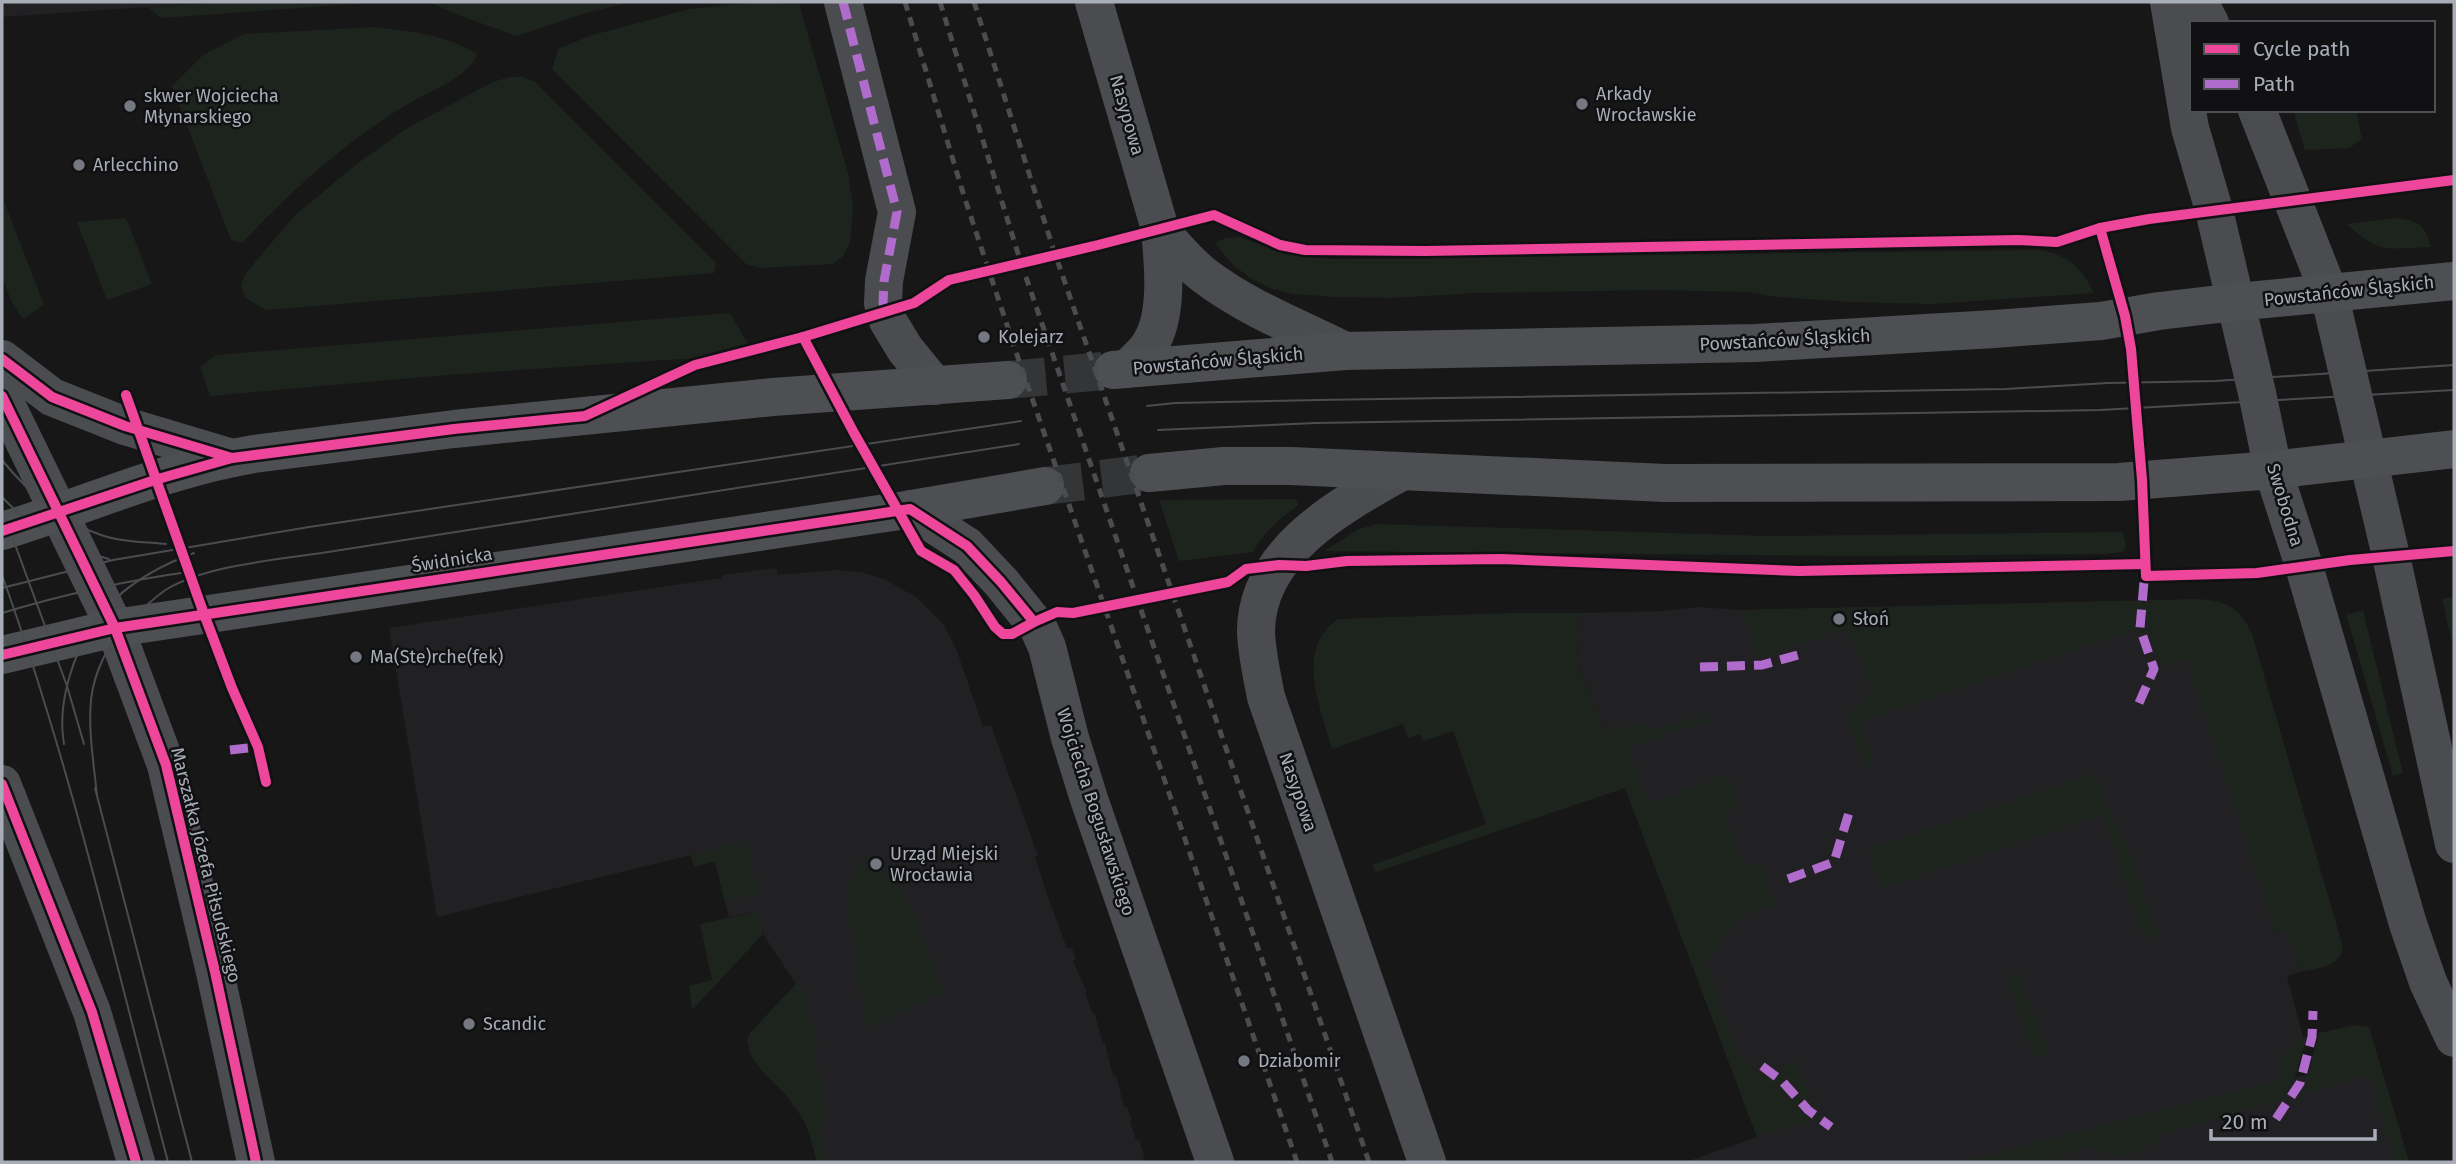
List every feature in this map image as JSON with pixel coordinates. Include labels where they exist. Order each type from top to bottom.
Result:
[{"type":"main road","name":"Powstańców Śląskich","points":[[1120,369],[1345,351],[1756,343],[2041,326],[2101,321],[2236,302],[2454,281]]},
{"type":"main road","points":[[2,531],[145,483],[232,458],[467,427],[832,391],[935,387],[1008,380]]},
{"type":"main road","points":[[1149,473],[1224,466],[1316,466],[1401,472],[1693,483],[2119,482],[2273,470],[2454,449]]},
{"type":"main road","points":[[910,509],[1045,486]]},
{"type":"main road","name":"Świdnicka","points":[[2,655],[115,628],[910,509]]},
{"type":"street","points":[[843,2],[897,212],[884,281],[883,303],[888,321],[905,349],[935,387]]},
{"type":"street","name":"Nasypowa","points":[[1094,2],[1160,229],[1163,265],[1157,331],[1149,346],[1120,369]]},
{"type":"street","name":"Swobodna","points":[[2169,2],[2189,128],[2214,210],[2273,470],[2304,566],[2409,924],[2428,982],[2454,1038]]},
{"type":"street","points":[[2199,2],[2209,21]]},
{"type":"street","points":[[2258,112],[2329,293],[2454,844]]},
{"type":"street","name":"Nasypowa","points":[[1160,229],[1204,276],[1230,293],[1345,351]]},
{"type":"street","points":[[2,359],[52,397],[125,426],[232,458]]},
{"type":"street","name":"Marszałka Józefa Piłsudskiego","points":[[2,396],[115,628],[166,765],[256,1162]]},
{"type":"street","name":"Nasypowa","points":[[1401,472],[1353,498],[1312,528],[1288,551],[1259,606],[1256,631],[1266,697],[1427,1162]]},
{"type":"street","name":"Wojciecha Bogusławskiego","points":[[910,509],[967,546],[1002,582],[1034,622],[1047,647],[1089,799],[1215,1162]]},
{"type":"street","points":[[2,784],[92,1012],[136,1162]]},
{"type":"shaded area","points":[[2,2],[220,2],[2,17]]},
{"type":"shaded area","points":[[220,2],[383,2],[161,18],[148,7]]},
{"type":"shaded area","points":[[429,2],[631,2],[586,13],[517,36]]},
{"type":"shaded area","points":[[755,2],[799,4],[848,173],[853,208],[850,242],[843,256],[833,264],[761,268],[746,264],[552,69],[558,49],[589,36],[690,9]]},
{"type":"shaded area","points":[[375,27],[440,38],[477,54],[459,76],[389,116],[344,148],[281,203],[242,243],[231,240],[172,86],[203,55],[244,34]]},
{"type":"shaded area","points":[[509,77],[523,77],[535,82],[716,263],[714,273],[267,310],[245,298],[241,285],[246,273],[294,216],[358,163],[409,127],[493,82]]},
{"type":"shaded area","points":[[2294,112],[2356,112],[2362,139],[2349,148],[2305,150]]},
{"type":"shaded area","points":[[2,196],[44,305],[23,319],[12,303],[2,277]]},
{"type":"shaded area","points":[[126,218],[152,284],[107,300],[77,222]]},
{"type":"shaded area","points":[[2396,218],[2420,225],[2431,247],[2394,249],[2377,246],[2347,224]]},
{"type":"shaded area","points":[[1240,237],[1285,254],[1335,259],[2040,250],[2067,259],[2079,269],[2094,293],[1933,304],[1850,302],[1748,292],[1654,290],[1474,293],[1392,298],[1336,297],[1293,294],[1272,289],[1250,278],[1233,265],[1215,243],[1225,238]]},
{"type":"shaded area","points":[[730,313],[748,344],[695,358],[446,375],[210,396],[200,367],[216,355]]},
{"type":"shaded area","points":[[1295,499],[1299,505],[1273,526],[1253,552],[1179,561],[1159,500]]},
{"type":"shaded area","points":[[1377,524],[1767,536],[2123,532],[2126,545],[2123,552],[2106,554],[1857,556],[1324,551],[1359,529]]},
{"type":"shaded area","name":"Urząd Miejski Wrocławia","points":[[776,568],[778,575],[836,570],[861,572],[884,579],[916,597],[944,625],[957,651],[983,727],[991,725],[1038,856],[1035,857],[1050,903],[1067,948],[1072,948],[1076,959],[1073,961],[1087,992],[1085,993],[1105,1043],[1113,1076],[1116,1075],[1124,1107],[1127,1107],[1132,1120],[1130,1121],[1136,1140],[1139,1140],[1144,1162],[817,1162],[806,1123],[780,1087],[755,1062],[747,1041],[750,1033],[796,984],[763,934],[759,911],[729,917],[715,860],[694,867],[691,855],[437,917],[389,628]]},
{"type":"shaded area","points":[[2454,596],[2454,651],[2442,599]]},
{"type":"shaded area","points":[[2198,599],[2231,607],[2242,617],[2252,634],[2343,947],[2337,959],[2327,966],[2300,972],[2287,931],[2276,934],[2186,659],[2160,667],[2146,626],[1860,721],[1873,763],[1866,766],[1846,717],[1871,690],[1848,628],[1758,658],[1741,610]]},
{"type":"shaded area","points":[[2169,600],[2276,934],[2287,930],[2300,972],[2287,976],[2303,1037],[2291,1078],[2379,1061],[2409,1162],[1686,1162],[1757,1137],[1606,732],[1577,662],[1579,613],[1663,611],[1697,607],[1741,610]]},
{"type":"shaded area","points":[[2363,611],[2403,773],[2393,776],[2346,614]]},
{"type":"shaded area","points":[[1579,613],[1577,662],[1606,732],[1642,723],[1645,732],[1705,713],[1708,721],[1628,747],[1649,804],[1728,774],[1740,806],[1724,812],[1744,867],[1761,862],[1776,903],[1740,916],[1707,963],[1736,1050],[1758,1073],[1798,1060],[1818,1120],[1757,1137],[1625,788],[1376,872],[1372,865],[1486,824],[1453,731],[1423,741],[1420,734],[1408,738],[1403,724],[1332,749],[1314,677],[1316,648],[1322,635],[1338,619]]},
{"type":"shaded area","points":[[2096,773],[2114,824],[2119,823],[2158,934],[2143,940],[2103,814],[1882,889],[1867,850]]},
{"type":"shaded area","points":[[746,841],[758,893],[725,903],[715,861],[694,867],[691,855]]},
{"type":"shaded area","points":[[866,855],[896,876],[905,902],[910,901],[943,992],[866,1028],[847,902],[852,874]]},
{"type":"shaded area","points":[[760,911],[763,934],[692,1010],[689,986],[712,980],[700,924]]},
{"type":"shaded area","points":[[2019,972],[2048,1054],[2034,1058],[2007,976]]},
{"type":"shaded area","points":[[796,984],[801,987],[820,1048],[814,1051],[829,1123],[818,1127],[828,1162],[817,1162],[800,1113],[756,1063],[748,1043],[750,1033]]},
{"type":"shaded area","points":[[2355,1025],[2369,1027],[2409,1162],[2394,1162],[2369,1075],[2303,1093],[2319,1033]]},
{"type":"shaded area","points":[[2307,1036],[2295,1077],[2282,1099],[2166,1133],[2140,1151],[2119,1156],[2108,1155],[2090,1147],[2044,1162],[1960,1162],[2281,1081],[2281,1066],[2285,1053],[2293,1043]]},
{"type":"tunnel","points":[[1008,380],[1113,370]]},
{"type":"tunnel","points":[[1045,486],[1149,473]]},
{"type":"tram line","points":[[1147,406],[1318,400],[2006,389],[2215,381],[2454,365]]},
{"type":"tram line","points":[[1158,430],[1316,423],[2100,410],[2454,390]]},
{"type":"tram line","points":[[2,588],[113,560],[309,527],[1021,421]]},
{"type":"tram line","points":[[97,796],[90,712],[99,669],[108,649],[127,624],[167,589],[184,581],[245,564],[1019,444]]},
{"type":"tram line","points":[[2,460],[34,494],[73,522],[109,537],[166,544]]},
{"type":"tram line","points":[[2,497],[25,519],[51,536],[109,559]]},
{"type":"tram line","points":[[2,509],[67,686],[84,744]]},
{"type":"tram line","points":[[64,744],[62,718],[70,675],[78,652],[101,614],[116,598],[151,573],[194,553]]},
{"type":"tram line","points":[[2,613],[97,588],[195,571]]},
{"type":"tram line","points":[[2,575],[27,647],[71,793],[168,1162]]},
{"type":"tram line","points":[[95,788],[192,1162]]},
{"type":"railway","points":[[905,2],[964,196],[1015,349],[1297,1162]]},
{"type":"railway","points":[[940,2],[1020,260],[1332,1162]]},
{"type":"railway","points":[[974,2],[1053,248],[1369,1162]]},
{"type":"marked path","points":[[843,2],[897,212],[884,281],[883,303],[888,318]]},
{"type":"marked path","points":[[2139,703],[2154,669],[2140,628],[2145,570]]},
{"type":"marked path","points":[[1700,667],[1762,665],[1798,655]]},
{"type":"marked path","points":[[230,750],[258,747]]},
{"type":"marked path","points":[[1788,879],[1834,862],[1851,806]]},
{"type":"marked path","points":[[2276,1119],[2300,1083],[2312,1037],[2313,1011]]},
{"type":"marked path","points":[[1762,1066],[1782,1081],[1808,1110],[1831,1127]]},
{"type":"cycle path","points":[[2,531],[158,479],[232,458],[454,429],[585,416],[695,365],[803,337],[914,303],[949,280],[1214,215],[1280,245],[1305,250],[1425,251],[2018,240],[2057,242],[2100,228],[2149,219],[2454,180]]},
{"type":"cycle path","points":[[2100,228],[2125,316],[2131,349],[2142,480],[2146,576],[2257,573],[2350,560],[2454,551]]},
{"type":"cycle path","points":[[803,337],[921,551],[954,570],[1003,634],[1012,634],[1057,612],[1073,613],[1228,582],[1246,569],[1279,565],[1306,566],[1347,561],[1501,559],[1799,571],[2145,564]]},
{"type":"cycle path","points":[[2,359],[52,397],[125,426],[232,458]]},
{"type":"cycle path","points":[[126,395],[204,614],[258,747],[266,782]]},
{"type":"cycle path","points":[[2,396],[115,628],[166,765],[256,1162]]},
{"type":"cycle path","points":[[2,655],[115,628],[910,509],[967,546],[1034,622]]},
{"type":"cycle path","points":[[2,784],[92,1012],[136,1162]]},
{"type":"place","name":"Arkady Wrocławskie","points":[[1582,104]]},
{"type":"place","name":"skwer Wojciecha Młynarskiego","points":[[130,106]]},
{"type":"place","name":"Arlecchino","points":[[79,165]]},
{"type":"place","name":"Kolejarz","points":[[984,337]]},
{"type":"place","name":"Słoń","points":[[1839,619]]},
{"type":"place","name":"Ma(Ste)rche(fek)","points":[[356,657]]},
{"type":"place","name":"Urząd Miejski Wrocławia","points":[[876,864]]},
{"type":"place","name":"Scandic","points":[[469,1024]]},
{"type":"place","name":"Dziabomir","points":[[1244,1061]]}]
